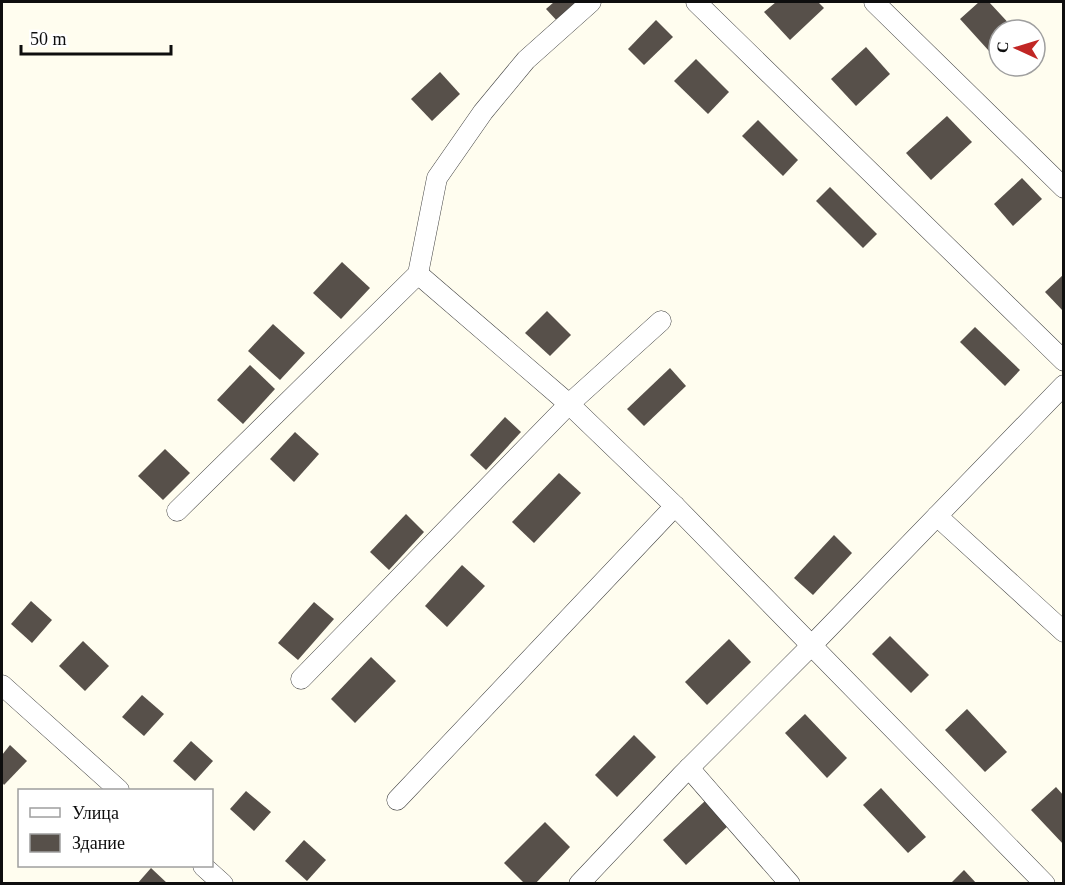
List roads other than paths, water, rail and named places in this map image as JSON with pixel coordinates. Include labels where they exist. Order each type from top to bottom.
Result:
[{"type":"street","points":[[177,511],[418,274],[437,178],[483,112],[526,60],[591,2]]},
{"type":"street","points":[[696,2],[1064,361]]},
{"type":"street","points":[[874,2],[1064,188]]},
{"type":"street","points":[[418,274],[569,404],[675,506],[1045,884]]},
{"type":"street","points":[[301,679],[569,404],[661,321]]},
{"type":"street","points":[[579,884],[689,768],[812,645],[1064,385]]},
{"type":"street","points":[[397,800],[675,506]]},
{"type":"street","points":[[937,516],[1064,632]]},
{"type":"street","points":[[2,685],[118,789]]},
{"type":"street","points":[[689,768],[790,884]]},
{"type":"street","points":[[204,867],[223,884]]}]
